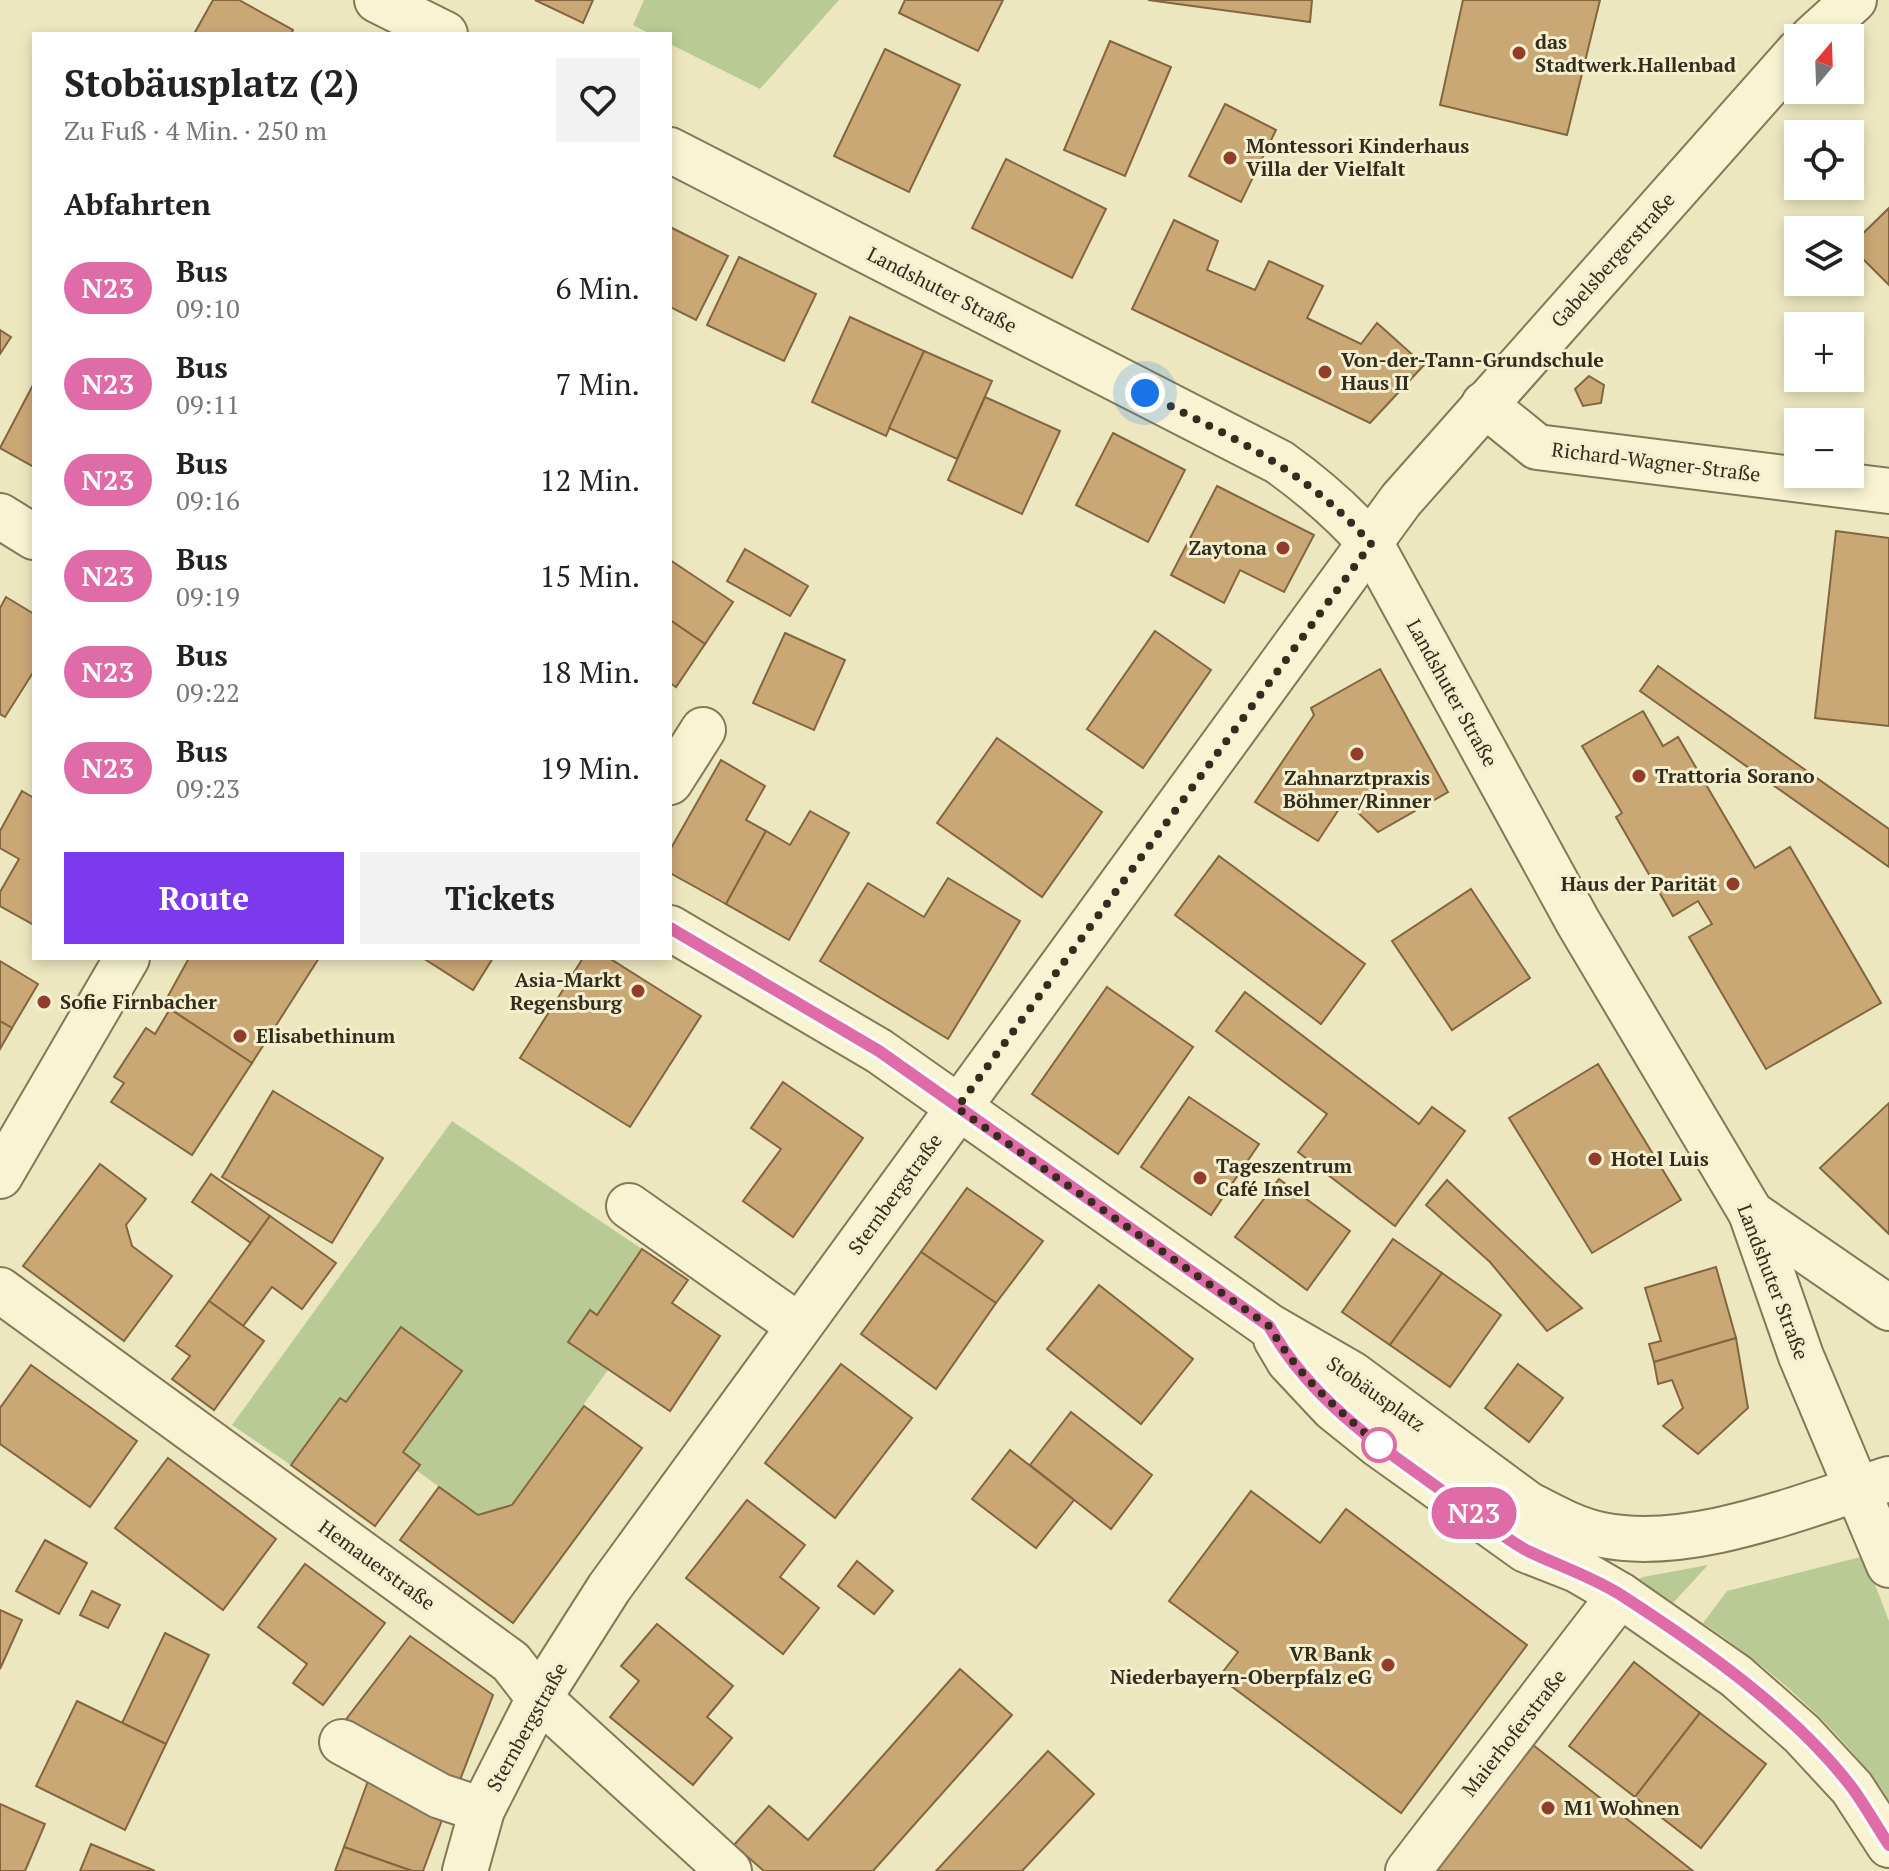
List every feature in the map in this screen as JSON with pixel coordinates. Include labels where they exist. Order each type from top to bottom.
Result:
[{"type":"street","points":[[377,0],[441,32]]},
{"type":"street","points":[[1827,24],[1854,0]]},
{"type":"street","name":"Gabelsbergerstraße","points":[[1371,544],[1401,500],[1484,404],[1784,68]]},
{"type":"street","name":"Landshuter Straße","points":[[672,151],[1279,462],[1323,494],[1371,544],[1578,922],[1751,1213],[1801,1356],[1874,1483],[1889,1565]]},
{"type":"street","name":"Richard-Wagner-Straße","points":[[1484,404],[1537,447],[1889,491]]},
{"type":"street","points":[[0,516],[32,536]]},
{"type":"street","name":"Sternbergstraße","points":[[465,1871],[482,1810],[539,1698],[609,1588],[1371,544]]},
{"type":"street","points":[[672,779],[703,730]]},
{"type":"street","points":[[672,929],[879,1051],[1269,1326]]},
{"type":"street","points":[[0,1176],[126,960]]},
{"type":"street","points":[[629,1206],[799,1326]]},
{"type":"street","points":[[1751,1213],[1889,1308]]},
{"type":"street","name":"Hemauerstraße","points":[[0,1290],[511,1662],[539,1698],[729,1871]]},
{"type":"street","name":"Stobäusplatz","points":[[1269,1326],[1352,1374],[1528,1504],[1602,1535],[1705,1534],[1874,1483]]},
{"type":"street","name":"Stobäusplatz","points":[[1269,1326],[1289,1361],[1333,1408],[1356,1427],[1526,1550],[1577,1570],[1620,1595],[1736,1676],[1802,1734],[1852,1788],[1889,1845]]},
{"type":"street","points":[[1577,1570],[1620,1571],[1656,1564],[1705,1534]]},
{"type":"street","name":"Maierhoferstraße","points":[[1408,1871],[1620,1595]]},
{"type":"street","points":[[342,1742],[440,1796],[482,1810]]},
{"type":"green space","points":[[644,0],[839,0],[760,89],[672,45],[672,32],[646,32],[633,25]]},
{"type":"green space","points":[[452,1121],[642,1249],[597,1315],[589,1310],[568,1342],[608,1370],[512,1505],[478,1515],[416,1470],[403,1452],[346,1402],[291,1465],[232,1425]]},
{"type":"green space","points":[[1864,1556],[1889,1621],[1889,1801],[1850,1750],[1805,1703],[1703,1623],[1727,1591]]},
{"type":"green space","points":[[1708,1565],[1672,1604],[1637,1580],[1643,1577]]},
{"type":"building","points":[[213,0],[239,0],[293,30],[292,32],[195,32]]},
{"type":"building","points":[[535,0],[593,0],[583,23]]},
{"type":"building","points":[[905,0],[1003,0],[978,51],[899,13]]},
{"type":"building","points":[[1148,0],[1312,0],[1310,22]]},
{"type":"building","name":"das Stadtwerk.Hallenbad","points":[[1463,0],[1600,0],[1567,135],[1440,105]]},
{"type":"building","points":[[1110,41],[1171,67],[1125,176],[1064,150]]},
{"type":"building","points":[[885,49],[960,85],[909,192],[834,156]]},
{"type":"building","points":[[1225,104],[1276,130],[1241,202],[1189,176]]},
{"type":"building","points":[[1006,159],[1106,209],[1072,278],[972,228]]},
{"type":"building","points":[[1889,208],[1889,285],[1864,260],[1864,232]]},
{"type":"building","points":[[1174,220],[1218,241],[1207,270],[1255,290],[1269,261],[1323,286],[1307,318],[1361,344],[1377,323],[1424,365],[1370,423],[1132,309]]},
{"type":"building","points":[[672,228],[728,256],[696,320],[672,308]]},
{"type":"building","points":[[739,257],[816,294],[784,361],[707,325]]},
{"type":"building","points":[[850,317],[924,351],[886,436],[812,402]]},
{"type":"building","points":[[0,330],[11,337],[0,354]]},
{"type":"building","points":[[924,351],[992,381],[957,459],[889,428]]},
{"type":"building","points":[[1589,376],[1604,385],[1601,403],[1583,406],[1575,389]]},
{"type":"building","points":[[32,387],[32,466],[0,448]]},
{"type":"building","points":[[985,397],[1060,431],[1022,514],[948,480]]},
{"type":"building","points":[[1113,433],[1185,470],[1148,542],[1076,505]]},
{"type":"building","points":[[1217,486],[1314,535],[1284,592],[1240,570],[1224,603],[1171,575]]},
{"type":"building","points":[[1836,531],[1889,538],[1889,726],[1815,718]]},
{"type":"building","points":[[745,549],[808,586],[790,616],[727,581]]},
{"type":"building","points":[[672,561],[733,602],[705,644],[672,621]]},
{"type":"building","points":[[6,597],[32,613],[32,674],[5,717],[0,714],[0,608]]},
{"type":"building","points":[[672,621],[705,644],[676,687],[672,684]]},
{"type":"building","points":[[1155,631],[1211,670],[1143,768],[1087,729]]},
{"type":"building","points":[[785,633],[845,660],[814,730],[753,703]]},
{"type":"building","points":[[1658,666],[1889,829],[1889,867],[1640,691]]},
{"type":"building","name":"Zahnarztpraxis Böhmer/Rinner","points":[[1380,669],[1448,792],[1378,832],[1345,800],[1318,841],[1255,802],[1314,715],[1311,708]]},
{"type":"building","name":"Haus der Parität","points":[[1643,711],[1663,746],[1678,737],[1755,868],[1790,847],[1881,1003],[1766,1069],[1689,937],[1712,924],[1698,901],[1673,916],[1616,817],[1622,813],[1582,746]]},
{"type":"building","points":[[997,738],[1102,812],[1042,897],[937,823]]},
{"type":"building","points":[[721,760],[765,786],[746,820],[766,831],[726,904],[672,874],[672,846]]},
{"type":"building","points":[[22,791],[32,797],[32,924],[0,906],[0,892],[19,859],[0,848],[0,831]]},
{"type":"building","points":[[810,811],[849,833],[789,940],[726,904],[766,831],[790,845]]},
{"type":"building","points":[[1219,856],[1365,964],[1321,1024],[1175,915]]},
{"type":"building","points":[[948,878],[1020,921],[948,1039],[820,961],[868,883],[924,917]]},
{"type":"building","points":[[1471,889],[1530,978],[1452,1030],[1392,941]]},
{"type":"building","name":"Elisabethinum","points":[[188,960],[318,960],[252,1063],[170,1009],[175,1000],[168,996]]},
{"type":"building","points":[[426,960],[492,960],[473,990]]},
{"type":"building","points":[[582,960],[612,960],[701,1016],[630,1127],[520,1058]]},
{"type":"building","points":[[0,961],[38,984],[12,1028],[0,1021]]},
{"type":"building","points":[[1107,987],[1193,1047],[1118,1154],[1032,1094]]},
{"type":"building","points":[[1245,992],[1419,1124],[1432,1107],[1465,1131],[1395,1226],[1298,1152],[1327,1114],[1216,1031]]},
{"type":"building","points":[[170,1009],[252,1063],[192,1155],[111,1102],[124,1083],[114,1077],[146,1028],[155,1034]]},
{"type":"building","points":[[0,1021],[12,1028],[0,1049]]},
{"type":"building","name":"Hotel Luis","points":[[1598,1064],[1681,1200],[1592,1253],[1509,1118]]},
{"type":"building","points":[[783,1082],[863,1138],[793,1237],[743,1201],[781,1149],[751,1128]]},
{"type":"building","points":[[273,1091],[383,1158],[332,1243],[222,1177]]},
{"type":"building","points":[[1189,1097],[1259,1144],[1211,1215],[1141,1167]]},
{"type":"building","points":[[1889,1103],[1889,1234],[1820,1168]]},
{"type":"building","points":[[100,1164],[146,1199],[126,1225],[132,1246],[172,1276],[124,1341],[23,1266]]},
{"type":"building","points":[[211,1174],[270,1216],[251,1243],[192,1202]]},
{"type":"building","points":[[1279,1179],[1350,1231],[1307,1290],[1235,1237]]},
{"type":"building","points":[[1447,1180],[1582,1308],[1547,1331],[1490,1262],[1426,1205]]},
{"type":"building","points":[[967,1188],[1043,1241],[996,1303],[921,1252]]},
{"type":"building","points":[[270,1216],[336,1263],[302,1309],[272,1287],[243,1326],[209,1301]]},
{"type":"building","points":[[1393,1239],[1442,1273],[1390,1345],[1342,1312]]},
{"type":"building","points":[[642,1249],[688,1280],[672,1303],[720,1336],[670,1411],[568,1342],[590,1310],[597,1315]]},
{"type":"building","points":[[921,1252],[996,1303],[936,1389],[861,1334]]},
{"type":"building","points":[[1716,1267],[1736,1338],[1654,1362],[1649,1344],[1661,1341],[1645,1288]]},
{"type":"building","points":[[1442,1273],[1501,1315],[1450,1387],[1390,1345]]},
{"type":"building","points":[[1099,1285],[1193,1359],[1141,1424],[1047,1349]]},
{"type":"building","points":[[209,1301],[264,1341],[214,1410],[172,1379],[190,1356],[176,1346]]},
{"type":"building","points":[[401,1327],[462,1371],[403,1452],[420,1465],[375,1526],[291,1465],[340,1398],[346,1402]]},
{"type":"building","points":[[1736,1338],[1748,1408],[1698,1454],[1663,1426],[1683,1408],[1672,1380],[1658,1384],[1654,1362]]},
{"type":"building","points":[[841,1364],[912,1418],[835,1518],[765,1463]]},
{"type":"building","points":[[1518,1364],[1563,1398],[1529,1442],[1485,1408]]},
{"type":"building","points":[[31,1365],[137,1441],[90,1507],[0,1444],[0,1408]]},
{"type":"building","points":[[584,1406],[642,1448],[513,1623],[400,1540],[439,1487],[478,1515],[512,1505]]},
{"type":"building","points":[[1071,1412],[1152,1475],[1111,1529],[1030,1465]]},
{"type":"building","points":[[1010,1450],[1074,1500],[1036,1548],[972,1499]]},
{"type":"building","points":[[168,1458],[276,1539],[223,1610],[115,1528]]},
{"type":"building","points":[[1251,1491],[1320,1543],[1346,1509],[1527,1645],[1401,1813],[1219,1677],[1238,1652],[1169,1601]]},
{"type":"building","points":[[747,1500],[805,1545],[780,1577],[819,1608],[783,1654],[686,1578]]},
{"type":"building","points":[[45,1540],[87,1563],[59,1614],[16,1591]]},
{"type":"building","points":[[857,1561],[893,1591],[874,1614],[838,1586]]},
{"type":"building","points":[[305,1564],[385,1623],[323,1705],[293,1683],[307,1664],[258,1627]]},
{"type":"building","points":[[92,1591],[120,1605],[108,1628],[80,1615]]},
{"type":"building","points":[[0,1610],[22,1620],[0,1669]]},
{"type":"building","points":[[657,1624],[733,1686],[707,1717],[732,1738],[693,1785],[610,1717],[639,1681],[621,1666]]},
{"type":"building","points":[[165,1633],[209,1655],[166,1744],[122,1723]]},
{"type":"building","points":[[410,1636],[493,1695],[458,1785],[344,1722]]},
{"type":"building","points":[[1634,1662],[1700,1713],[1635,1797],[1569,1746]]},
{"type":"building","points":[[960,1669],[1012,1715],[873,1871],[764,1871],[734,1845],[769,1806],[808,1840]]},
{"type":"building","points":[[77,1701],[166,1744],[125,1830],[36,1786]]},
{"type":"building","points":[[1700,1713],[1766,1764],[1701,1848],[1635,1797]]},
{"type":"building","name":"M1 Wohnen","points":[[1533,1745],[1693,1871],[1434,1871]]},
{"type":"building","points":[[1048,1751],[1094,1794],[1022,1871],[936,1871]]},
{"type":"building","points":[[368,1781],[446,1809],[423,1871],[412,1871],[344,1847]]},
{"type":"building","points":[[0,1804],[45,1824],[25,1871],[0,1871]]},
{"type":"building","points":[[91,1844],[155,1871],[80,1871]]},
{"type":"building","points":[[344,1847],[412,1871],[335,1871]]},
{"type":"bus line","name":"N23","points":[[672,929],[879,1051],[1269,1326],[1289,1361],[1333,1408],[1379,1445],[1526,1550],[1577,1570],[1620,1595],[1736,1676],[1802,1734],[1852,1788],[1889,1845]]},
{"type":"place","name":"das Stadtwerk.Hallenbad","points":[[1519,53]]},
{"type":"place","name":"Montessori Kinderhaus Villa der Vielfalt","points":[[1230,158]]},
{"type":"place","name":"Von-der-Tann-Grundschule Haus II","points":[[1325,372]]},
{"type":"place","name":"Zaytona","points":[[1283,548]]},
{"type":"place","name":"Zahnarztpraxis Böhmer/Rinner","points":[[1357,754]]},
{"type":"place","name":"Trattoria Sorano","points":[[1639,776]]},
{"type":"place","name":"Haus der Parität","points":[[1733,884]]},
{"type":"place","name":"Asia-Markt Regensburg","points":[[638,991]]},
{"type":"place","name":"Sofie Firnbacher","points":[[44,1002]]},
{"type":"place","name":"Elisabethinum","points":[[240,1036]]},
{"type":"place","name":"Hotel Luis","points":[[1595,1159]]},
{"type":"place","name":"Tageszentrum Café Insel","points":[[1200,1178]]},
{"type":"place","name":"VR Bank Niederbayern-Oberpfalz eG","points":[[1388,1665]]},
{"type":"place","name":"M1 Wohnen","points":[[1548,1808]]},
{"type":"route","points":[[1145,393],[1279,462],[1323,494],[1371,544],[957,1108],[1269,1326],[1289,1361],[1333,1408],[1379,1445]]}]
